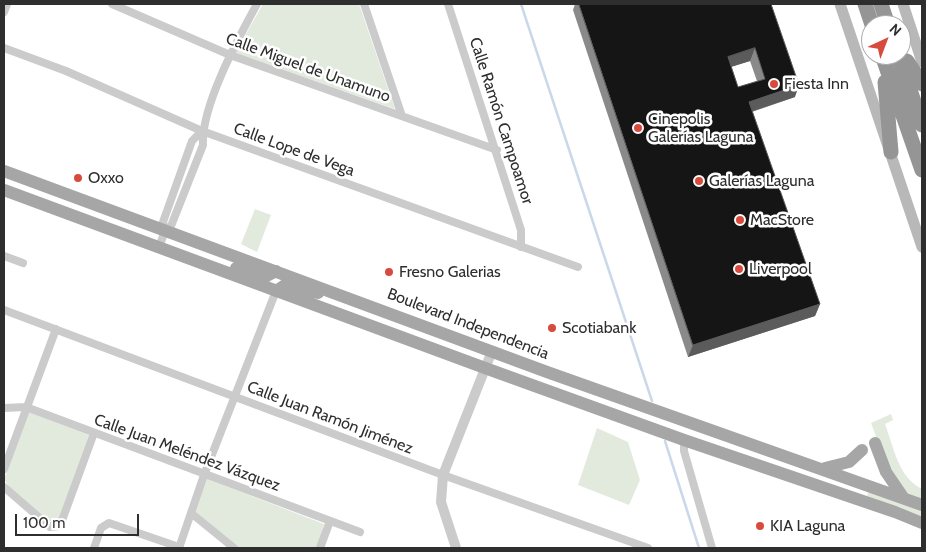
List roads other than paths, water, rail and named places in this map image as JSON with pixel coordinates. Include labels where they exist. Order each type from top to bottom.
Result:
[{"type":"highway","points":[[883,65],[891,152]]},
{"type":"highway","points":[[885,65],[922,170]]},
{"type":"highway","points":[[901,65],[922,125]]},
{"type":"highway","points":[[910,65],[922,84]]},
{"type":"main road","points":[[840,4],[922,247]]},
{"type":"main road","points":[[902,4],[922,62]]},
{"type":"main road","name":"Boulevard Independencia","points":[[4,171],[492,351],[922,505]]},
{"type":"main road","points":[[4,176],[24,179]]},
{"type":"main road","name":"Boulevard Independencia","points":[[4,190],[485,368],[922,523]]},
{"type":"main road","points":[[220,270],[230,266],[264,277],[276,271]]},
{"type":"main road","points":[[276,291],[285,285],[336,297],[352,298]]},
{"type":"main road","points":[[605,411],[664,428],[668,427],[670,424],[668,417],[658,411]]},
{"type":"main road","points":[[875,443],[886,472],[903,497]]},
{"type":"main road","points":[[822,468],[849,462],[862,450]]},
{"type":"street","points":[[4,12],[7,4]]},
{"type":"street","name":"Calle Miguel de Unamuno","points":[[112,4],[230,55],[496,150]]},
{"type":"street","points":[[159,248],[165,231],[163,222],[192,141],[202,131],[230,55],[257,4]]},
{"type":"street","points":[[364,4],[402,116]]},
{"type":"street","name":"Calle Ramón Campoamor","points":[[448,4],[521,230],[521,247]]},
{"type":"street","name":"Calle Lope de Vega","points":[[4,48],[66,71],[202,131],[578,267]]},
{"type":"street","points":[[4,256],[23,263]]},
{"type":"street","points":[[94,548],[101,528],[109,523],[179,548],[204,475],[276,291]]},
{"type":"street","name":"Calle Juan Ramón Jiménez","points":[[4,310],[444,476],[648,548]]},
{"type":"street","points":[[4,469],[56,329]]},
{"type":"street","points":[[456,548],[442,502],[444,476],[492,351]]},
{"type":"street","name":"Calle Juan Meléndez Vázquez","points":[[4,408],[26,407],[360,532]]},
{"type":"street","points":[[4,487],[50,527],[60,526],[94,433]]},
{"type":"street","points":[[684,440],[684,451],[712,548]]},
{"type":"street","points":[[191,513],[234,548]]},
{"type":"street","points":[[320,548],[330,521]]},
{"type":"waterway","points":[[521,4],[652,401]]},
{"type":"waterway","points":[[665,441],[699,548]]},
{"type":"place","name":"Fiesta Inn","points":[[774,84]]},
{"type":"place","name":"Cinepolis Galerías Laguna","points":[[638,128]]},
{"type":"place","name":"Oxxo","points":[[78,178]]},
{"type":"place","name":"Galerías Laguna","points":[[699,181]]},
{"type":"place","name":"MacStore","points":[[740,220]]},
{"type":"place","name":"Liverpool","points":[[739,269]]},
{"type":"place","name":"Fresno Galerias","points":[[389,272]]},
{"type":"place","name":"Scotiabank","points":[[552,328]]},
{"type":"place","name":"KIA Laguna","points":[[760,526]]}]
